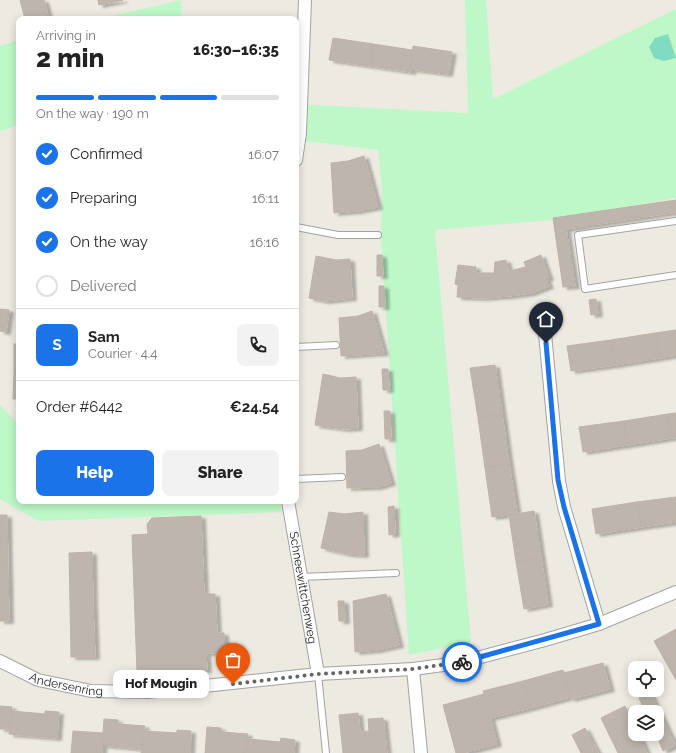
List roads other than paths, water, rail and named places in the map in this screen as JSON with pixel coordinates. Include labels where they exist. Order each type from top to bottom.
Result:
[{"type":"street","points":[[299,135],[301,118],[305,0]]},
{"type":"street","points":[[545,334],[558,480],[564,507],[599,624]]},
{"type":"street","name":"Schneewittchenweg","points":[[289,504],[318,674]]},
{"type":"street","name":"Andersenring","points":[[0,661],[38,680],[91,691],[148,692],[318,674],[413,669],[458,663],[599,624],[676,592]]},
{"type":"street","points":[[413,669],[421,753]]},
{"type":"lane","points":[[676,221],[578,236],[586,289],[676,275]]},
{"type":"lane","points":[[299,228],[338,236],[378,235]]},
{"type":"lane","points":[[299,347],[336,345]]},
{"type":"lane","points":[[299,479],[342,476]]},
{"type":"lane","points":[[301,577],[396,573]]},
{"type":"lane","points":[[318,674],[326,753]]},
{"type":"place","name":"Hof Mougin","points":[[233,684]]}]
